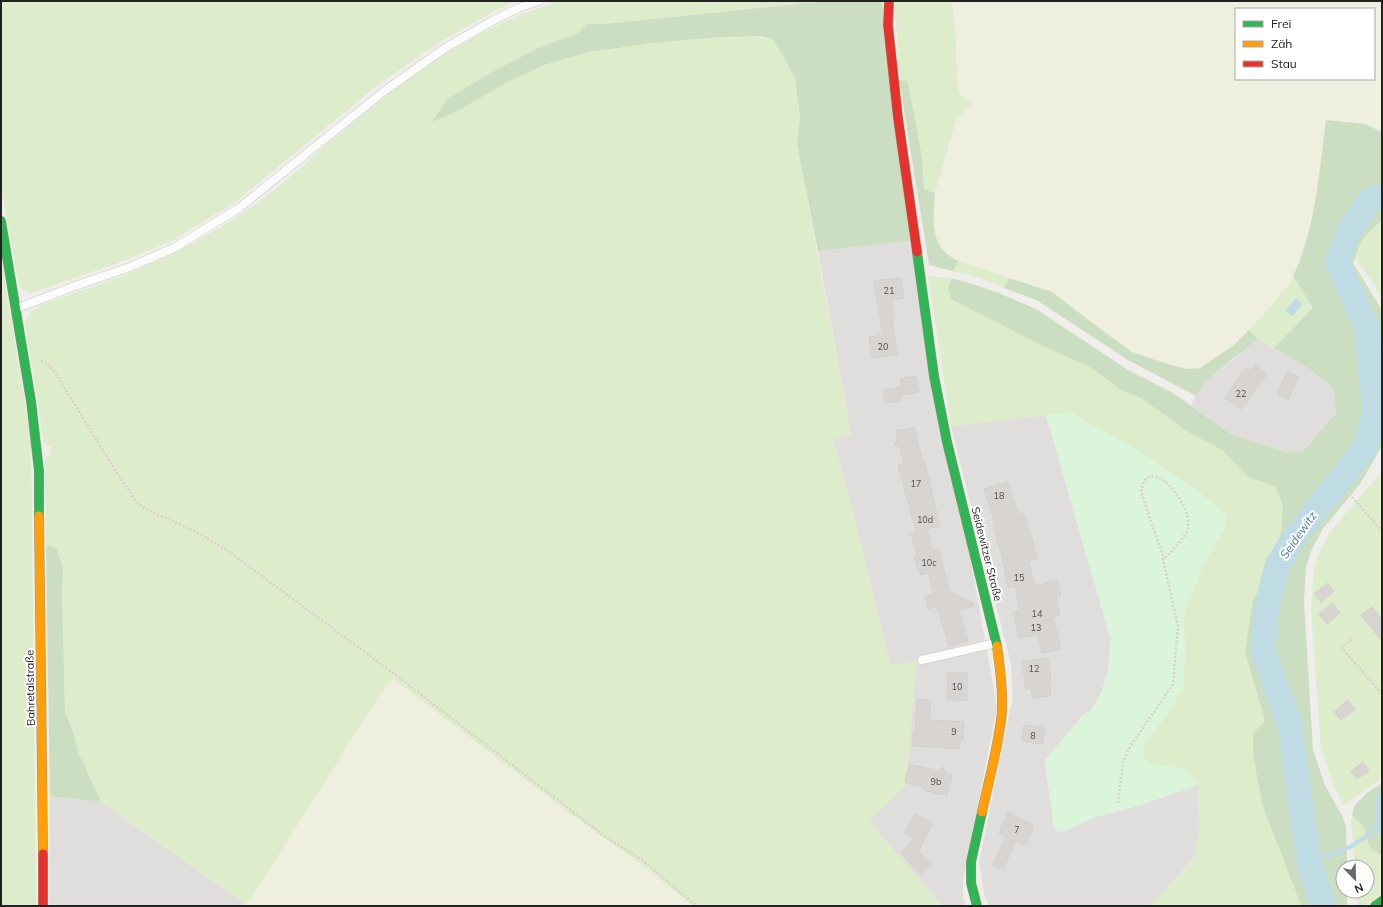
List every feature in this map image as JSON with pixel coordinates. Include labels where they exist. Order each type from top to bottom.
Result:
[{"type":"street","name":"Seidewitzer Straße","points":[[888,1],[888,25],[896,102],[934,376],[947,442],[996,643],[1001,683],[1002,710],[999,736],[970,862],[971,883],[977,906]]},
{"type":"street","name":"Bahretalstraße","points":[[1,221],[31,401],[39,470],[43,906]]},
{"type":"street","points":[[1375,906],[1382,901]]},
{"type":"lane","points":[[15,310],[74,286],[130,267],[174,248],[239,208],[383,92],[444,48],[494,20],[521,7],[539,1]]},
{"type":"lane","points":[[922,660],[996,643]]},
{"type":"path","points":[[23,359],[45,362],[53,369],[137,503],[195,531],[228,551],[393,673],[607,838],[642,860],[697,906]]},
{"type":"path","points":[[1118,803],[1123,762],[1130,746],[1173,684],[1178,625],[1163,560],[1141,492],[1147,478],[1160,478],[1168,483],[1184,505],[1188,517],[1187,532],[1163,560]]},
{"type":"path","points":[[1352,497],[1382,531]]},
{"type":"path","points":[[1352,639],[1342,648],[1382,694]]},
{"type":"shaded area","points":[[910,241],[997,707],[963,881],[963,899],[966,906],[943,906],[868,820],[906,784],[916,662],[890,665],[854,515],[833,439],[851,434],[818,251]]},
{"type":"shaded area","points":[[1258,339],[1308,368],[1333,388],[1336,413],[1303,451],[1288,453],[1231,434],[1191,405],[1199,390],[1212,377]]},
{"type":"shaded area","points":[[1046,415],[1111,640],[1108,670],[1102,691],[1091,711],[1084,714],[1045,760],[1054,828],[1060,833],[1038,858],[1053,906],[989,906],[984,894],[979,863],[1013,701],[1011,664],[951,426]]},
{"type":"shaded area","points":[[1198,785],[1199,834],[1194,858],[1155,901],[1149,906],[1053,906],[1038,858],[1060,833],[1093,818],[1138,806]]},
{"type":"shaded area","points":[[50,796],[101,802],[245,904],[243,906],[50,906]]},
{"type":"green space","points":[[1,1],[515,1],[440,42],[379,84],[234,203],[173,240],[126,260],[31,293],[21,289],[16,271],[1,186]]},
{"type":"green space","points":[[563,1],[827,1],[605,24],[587,24],[578,33],[536,49],[490,73],[447,99],[432,122],[501,85],[529,72],[578,55],[633,45],[721,36],[753,36],[773,40],[795,78],[800,117],[797,144],[851,434],[833,439],[854,515],[890,665],[917,662],[906,785],[869,821],[943,906],[693,906],[640,863],[569,813],[395,680],[388,682],[252,897],[245,904],[101,802],[93,788],[78,752],[75,737],[65,711],[62,594],[63,570],[46,546],[45,459],[51,454],[51,447],[44,443],[25,323],[31,312],[43,304],[135,271],[215,231],[264,198],[385,97],[440,58],[499,24],[531,11]]},
{"type":"green space","points":[[827,1],[882,1],[910,241],[818,251],[797,144],[800,117],[795,78],[773,40],[761,36],[720,37],[651,43],[589,52],[544,65],[510,81],[457,111],[432,122],[447,99],[490,73],[536,49],[578,33],[587,24],[605,24]]},
{"type":"green space","points":[[895,1],[952,1],[956,38],[957,82],[960,95],[974,103],[956,120],[935,193],[924,189],[922,157],[908,82],[899,79]]},
{"type":"green space","points":[[952,1],[1382,1],[1382,132],[1365,124],[1326,120],[1319,183],[1311,221],[1299,265],[1290,284],[1234,345],[1200,368],[1187,369],[1132,352],[1052,292],[979,269],[953,258],[944,251],[935,238],[933,219],[935,193],[956,120],[967,108],[960,95],[957,82],[956,38]]},
{"type":"green space","points":[[899,79],[908,82],[922,157],[924,189],[935,193],[935,233],[942,249],[949,256],[959,261],[953,271],[929,265]]},
{"type":"green space","points":[[1326,120],[1365,124],[1382,132],[1382,220],[1362,240],[1353,263],[1382,310],[1382,446],[1360,484],[1322,530],[1312,549],[1306,567],[1304,602],[1313,750],[1325,785],[1346,826],[1347,859],[1335,859],[1335,899],[1347,899],[1347,906],[1300,906],[1301,905],[1262,804],[1253,753],[1253,734],[1265,721],[1245,652],[1253,600],[1264,582],[1272,555],[1281,533],[1283,505],[1275,486],[1248,477],[1222,450],[1185,430],[1141,398],[1121,390],[1090,367],[1045,347],[951,299],[948,289],[951,278],[1001,294],[1036,309],[1128,370],[1173,393],[1231,434],[1288,453],[1303,451],[1336,413],[1333,388],[1308,368],[1274,348],[1313,307],[1293,276],[1307,239],[1319,180]]},
{"type":"green space","points":[[1382,220],[1382,297],[1356,258],[1360,245],[1365,236]]},
{"type":"green space","points":[[1,257],[31,441],[36,906],[1,906]]},
{"type":"green space","points":[[959,261],[1009,278],[1004,288],[978,277],[953,271]]},
{"type":"green space","points":[[928,276],[951,278],[948,289],[1045,347],[1090,367],[1121,390],[1141,398],[1185,430],[1223,450],[1248,477],[1275,486],[1283,505],[1281,533],[1272,555],[1264,582],[1253,600],[1245,652],[1265,722],[1253,734],[1253,753],[1287,867],[1301,905],[1300,906],[1149,906],[1194,859],[1198,785],[1195,779],[1185,770],[1175,767],[1152,765],[1147,762],[1143,754],[1145,744],[1171,709],[1183,688],[1185,655],[1184,613],[1201,570],[1072,413],[951,426]]},
{"type":"green space","points":[[1293,276],[1313,306],[1274,348],[1258,339],[1249,330],[1290,284]]},
{"type":"green space","points":[[1009,278],[1052,292],[1132,352],[1187,369],[1200,368],[1234,345],[1249,330],[1258,339],[1208,380],[1196,396],[1128,360],[1038,301],[1004,288]]},
{"type":"green space","points":[[1072,413],[1141,452],[1203,495],[1227,515],[1223,531],[1201,570],[1184,613],[1185,655],[1183,688],[1171,709],[1145,744],[1143,754],[1147,762],[1152,765],[1175,767],[1185,770],[1195,779],[1198,785],[1138,806],[1093,818],[1060,833],[1054,828],[1045,760],[1084,714],[1091,711],[1102,691],[1108,670],[1111,640],[1046,415]]},
{"type":"green space","points":[[1382,472],[1382,778],[1344,806],[1333,784],[1321,748],[1311,606],[1314,569],[1319,553],[1329,534]]},
{"type":"green space","points":[[46,546],[51,546],[57,549],[63,570],[62,594],[65,711],[75,737],[78,752],[101,802],[50,796]]},
{"type":"green space","points":[[395,680],[569,813],[640,863],[693,906],[243,906],[252,897],[388,681]]},
{"type":"green space","points":[[1382,783],[1382,791],[1376,796],[1374,828],[1382,837],[1382,855],[1372,849],[1369,845],[1365,829],[1352,816],[1354,806],[1368,792]]},
{"type":"green space","points":[[1352,816],[1359,821],[1365,829],[1369,845],[1372,849],[1382,855],[1382,894],[1375,899],[1375,859],[1354,859],[1351,823]]},
{"type":"green space","points":[[1357,899],[1375,899],[1365,906],[1357,906]]},
{"type":"water","points":[[1296,298],[1302,304],[1293,316],[1285,311]]},
{"type":"water","points":[[1382,791],[1382,837],[1374,828],[1376,795]]},
{"type":"building","points":[[901,278],[904,298],[892,300],[894,316],[892,316],[897,355],[872,358],[869,337],[883,335],[874,281]]},
{"type":"building","points":[[1255,365],[1267,374],[1241,409],[1225,398],[1246,368],[1250,371]]},
{"type":"building","points":[[1287,372],[1299,377],[1288,400],[1277,394]]},
{"type":"building","points":[[916,376],[919,392],[903,395],[900,379]]},
{"type":"building","points":[[900,387],[902,400],[886,403],[883,390]]},
{"type":"building","points":[[914,427],[922,459],[924,459],[940,526],[927,529],[933,551],[938,549],[950,592],[973,603],[974,606],[959,610],[968,641],[949,646],[937,606],[928,609],[925,596],[934,594],[928,573],[920,575],[914,556],[917,555],[911,534],[916,532],[898,465],[904,463],[900,447],[894,445],[898,439],[896,431]]},
{"type":"building","points":[[1008,482],[1018,515],[1024,513],[1037,558],[1028,561],[1035,586],[1057,580],[1061,596],[1056,597],[1060,615],[1053,617],[1061,649],[1042,653],[1038,634],[1019,638],[1013,612],[1020,610],[1015,586],[1008,588],[1004,572],[1006,572],[994,528],[996,527],[984,489]]},
{"type":"building","points":[[1328,583],[1334,591],[1321,602],[1314,594]]},
{"type":"building","points":[[1332,603],[1340,613],[1327,624],[1319,614]]},
{"type":"building","points":[[1372,607],[1382,619],[1382,641],[1361,615]]},
{"type":"building","points":[[1048,658],[1051,680],[1049,680],[1051,696],[1032,698],[1031,688],[1026,689],[1022,661]]},
{"type":"building","points":[[948,673],[967,673],[967,700],[947,700]]},
{"type":"building","points":[[917,699],[931,700],[929,720],[964,722],[963,740],[960,740],[960,749],[913,746]]},
{"type":"building","points":[[1348,700],[1355,709],[1341,720],[1334,712]]},
{"type":"building","points":[[1024,725],[1045,728],[1042,744],[1022,741]]},
{"type":"building","points":[[1363,762],[1369,771],[1357,779],[1351,771]]},
{"type":"building","points":[[909,764],[938,771],[943,767],[946,773],[952,775],[947,796],[924,790],[922,787],[905,782]]},
{"type":"building","points":[[1008,812],[1034,826],[1026,845],[1016,840],[1003,869],[993,865],[1006,836],[999,833]]},
{"type":"building","points":[[915,814],[933,823],[918,852],[931,863],[921,875],[901,853],[915,838],[905,833]]},
{"type":"waterway","name":"Seidewitz","points":[[1323,906],[1309,862],[1290,725],[1263,652],[1266,611],[1277,566],[1296,535],[1365,448],[1375,412],[1370,374],[1367,327],[1337,262],[1349,231],[1370,200],[1382,196]]},
{"type":"waterway","points":[[1309,862],[1350,847],[1382,826]]},
{"type":"traffic: fast","points":[[1,221],[31,401],[39,471],[39,516]]},
{"type":"traffic: fast","points":[[917,252],[934,376],[947,442],[997,646]]},
{"type":"traffic: fast","points":[[977,906],[971,883],[971,862],[982,812]]},
{"type":"traffic: fast","points":[[1375,906],[1382,901]]},
{"type":"traffic: slow","points":[[39,516],[43,854]]},
{"type":"traffic: slow","points":[[982,812],[1001,724],[1002,687],[997,646]]},
{"type":"traffic: jam","points":[[889,1],[888,25],[898,118],[917,252]]},
{"type":"traffic: jam","points":[[43,854],[43,906]]}]
